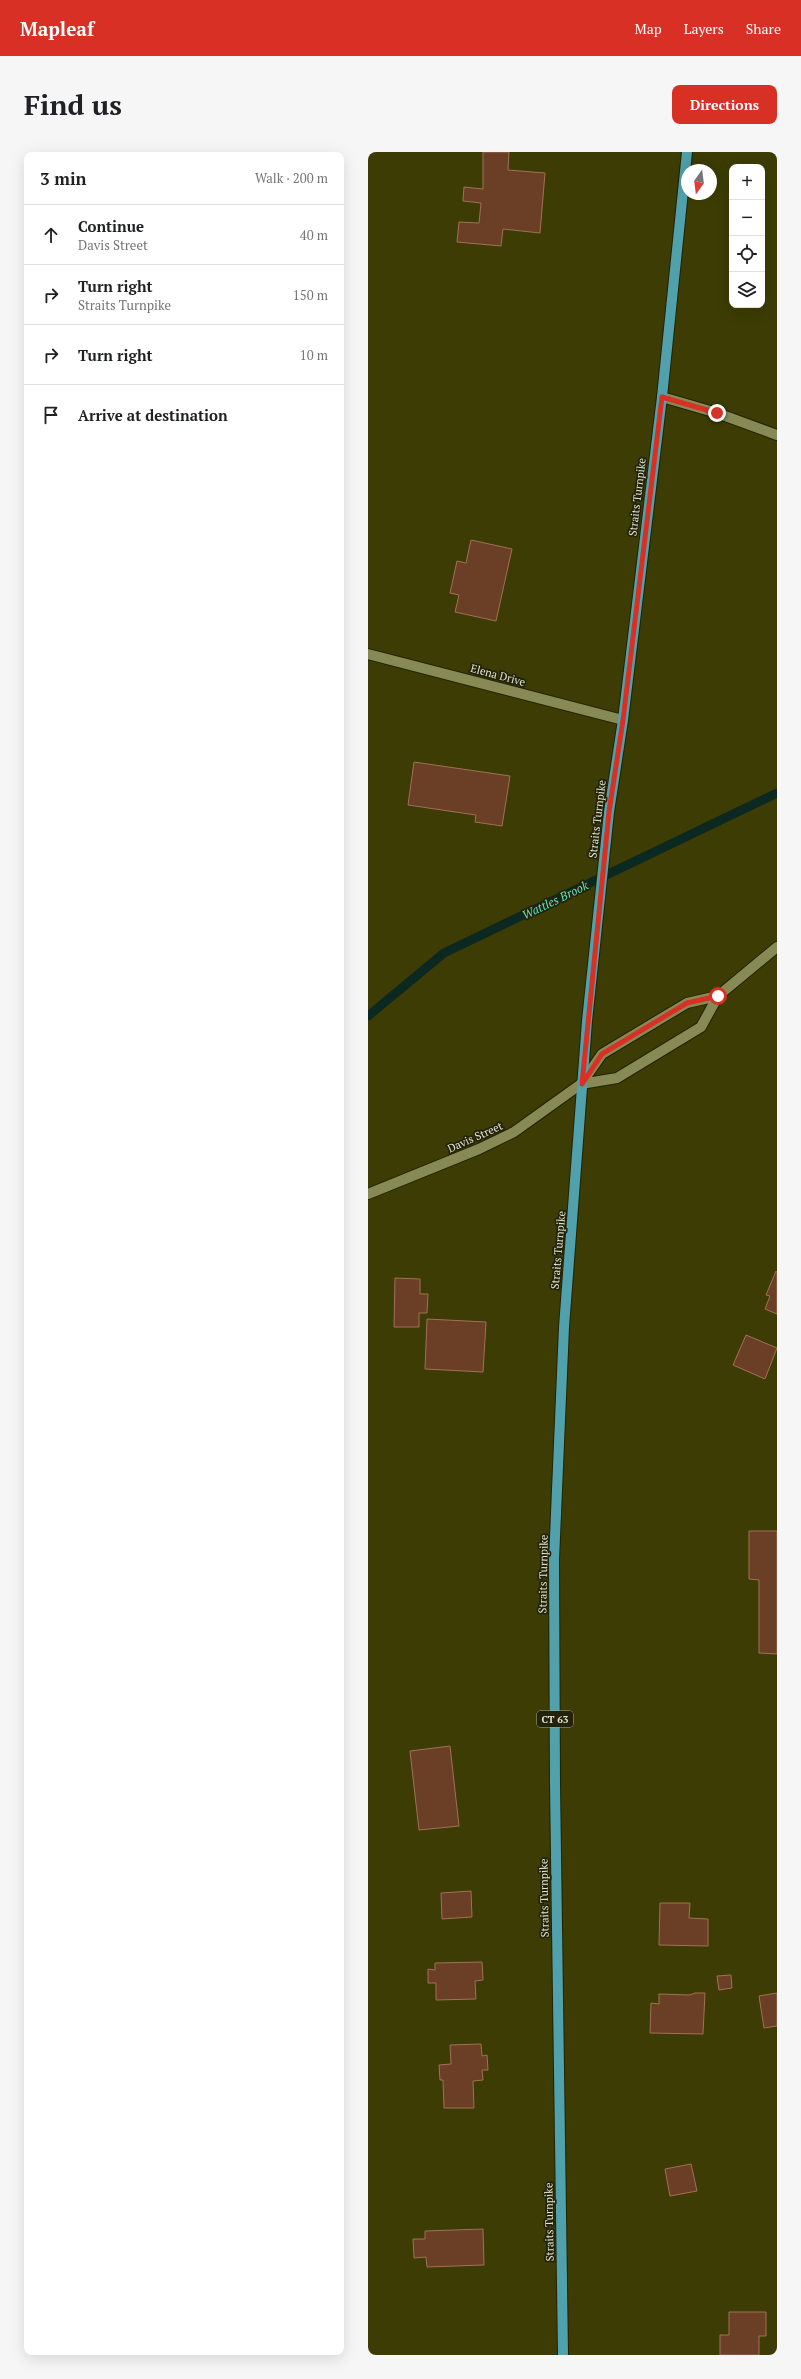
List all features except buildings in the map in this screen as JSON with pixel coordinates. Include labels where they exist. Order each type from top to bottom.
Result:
[{"type":"main road","name":"Straits Turnpike","points":[[563,2355],[555,1784],[554,1560],[564,1327],[582,1084],[609,812],[623,720],[662,397],[687,152]]},
{"type":"street","points":[[662,397],[717,413],[777,435]]},
{"type":"street","name":"Elena Drive","points":[[368,654],[623,720]]},
{"type":"street","name":"Davis Street","points":[[582,1084],[617,1078],[701,1027],[718,996],[777,947]]},
{"type":"street","name":"Davis Street","points":[[368,1194],[479,1149],[514,1132],[582,1084],[602,1054],[687,1003],[718,996]]},
{"type":"waterway","name":"Wattles Brook","points":[[368,1016],[444,953],[777,793]]},
{"type":"route","points":[[717,413],[662,397],[623,720],[609,812],[587,1021],[582,1084],[602,1054],[687,1003],[718,996]]}]
